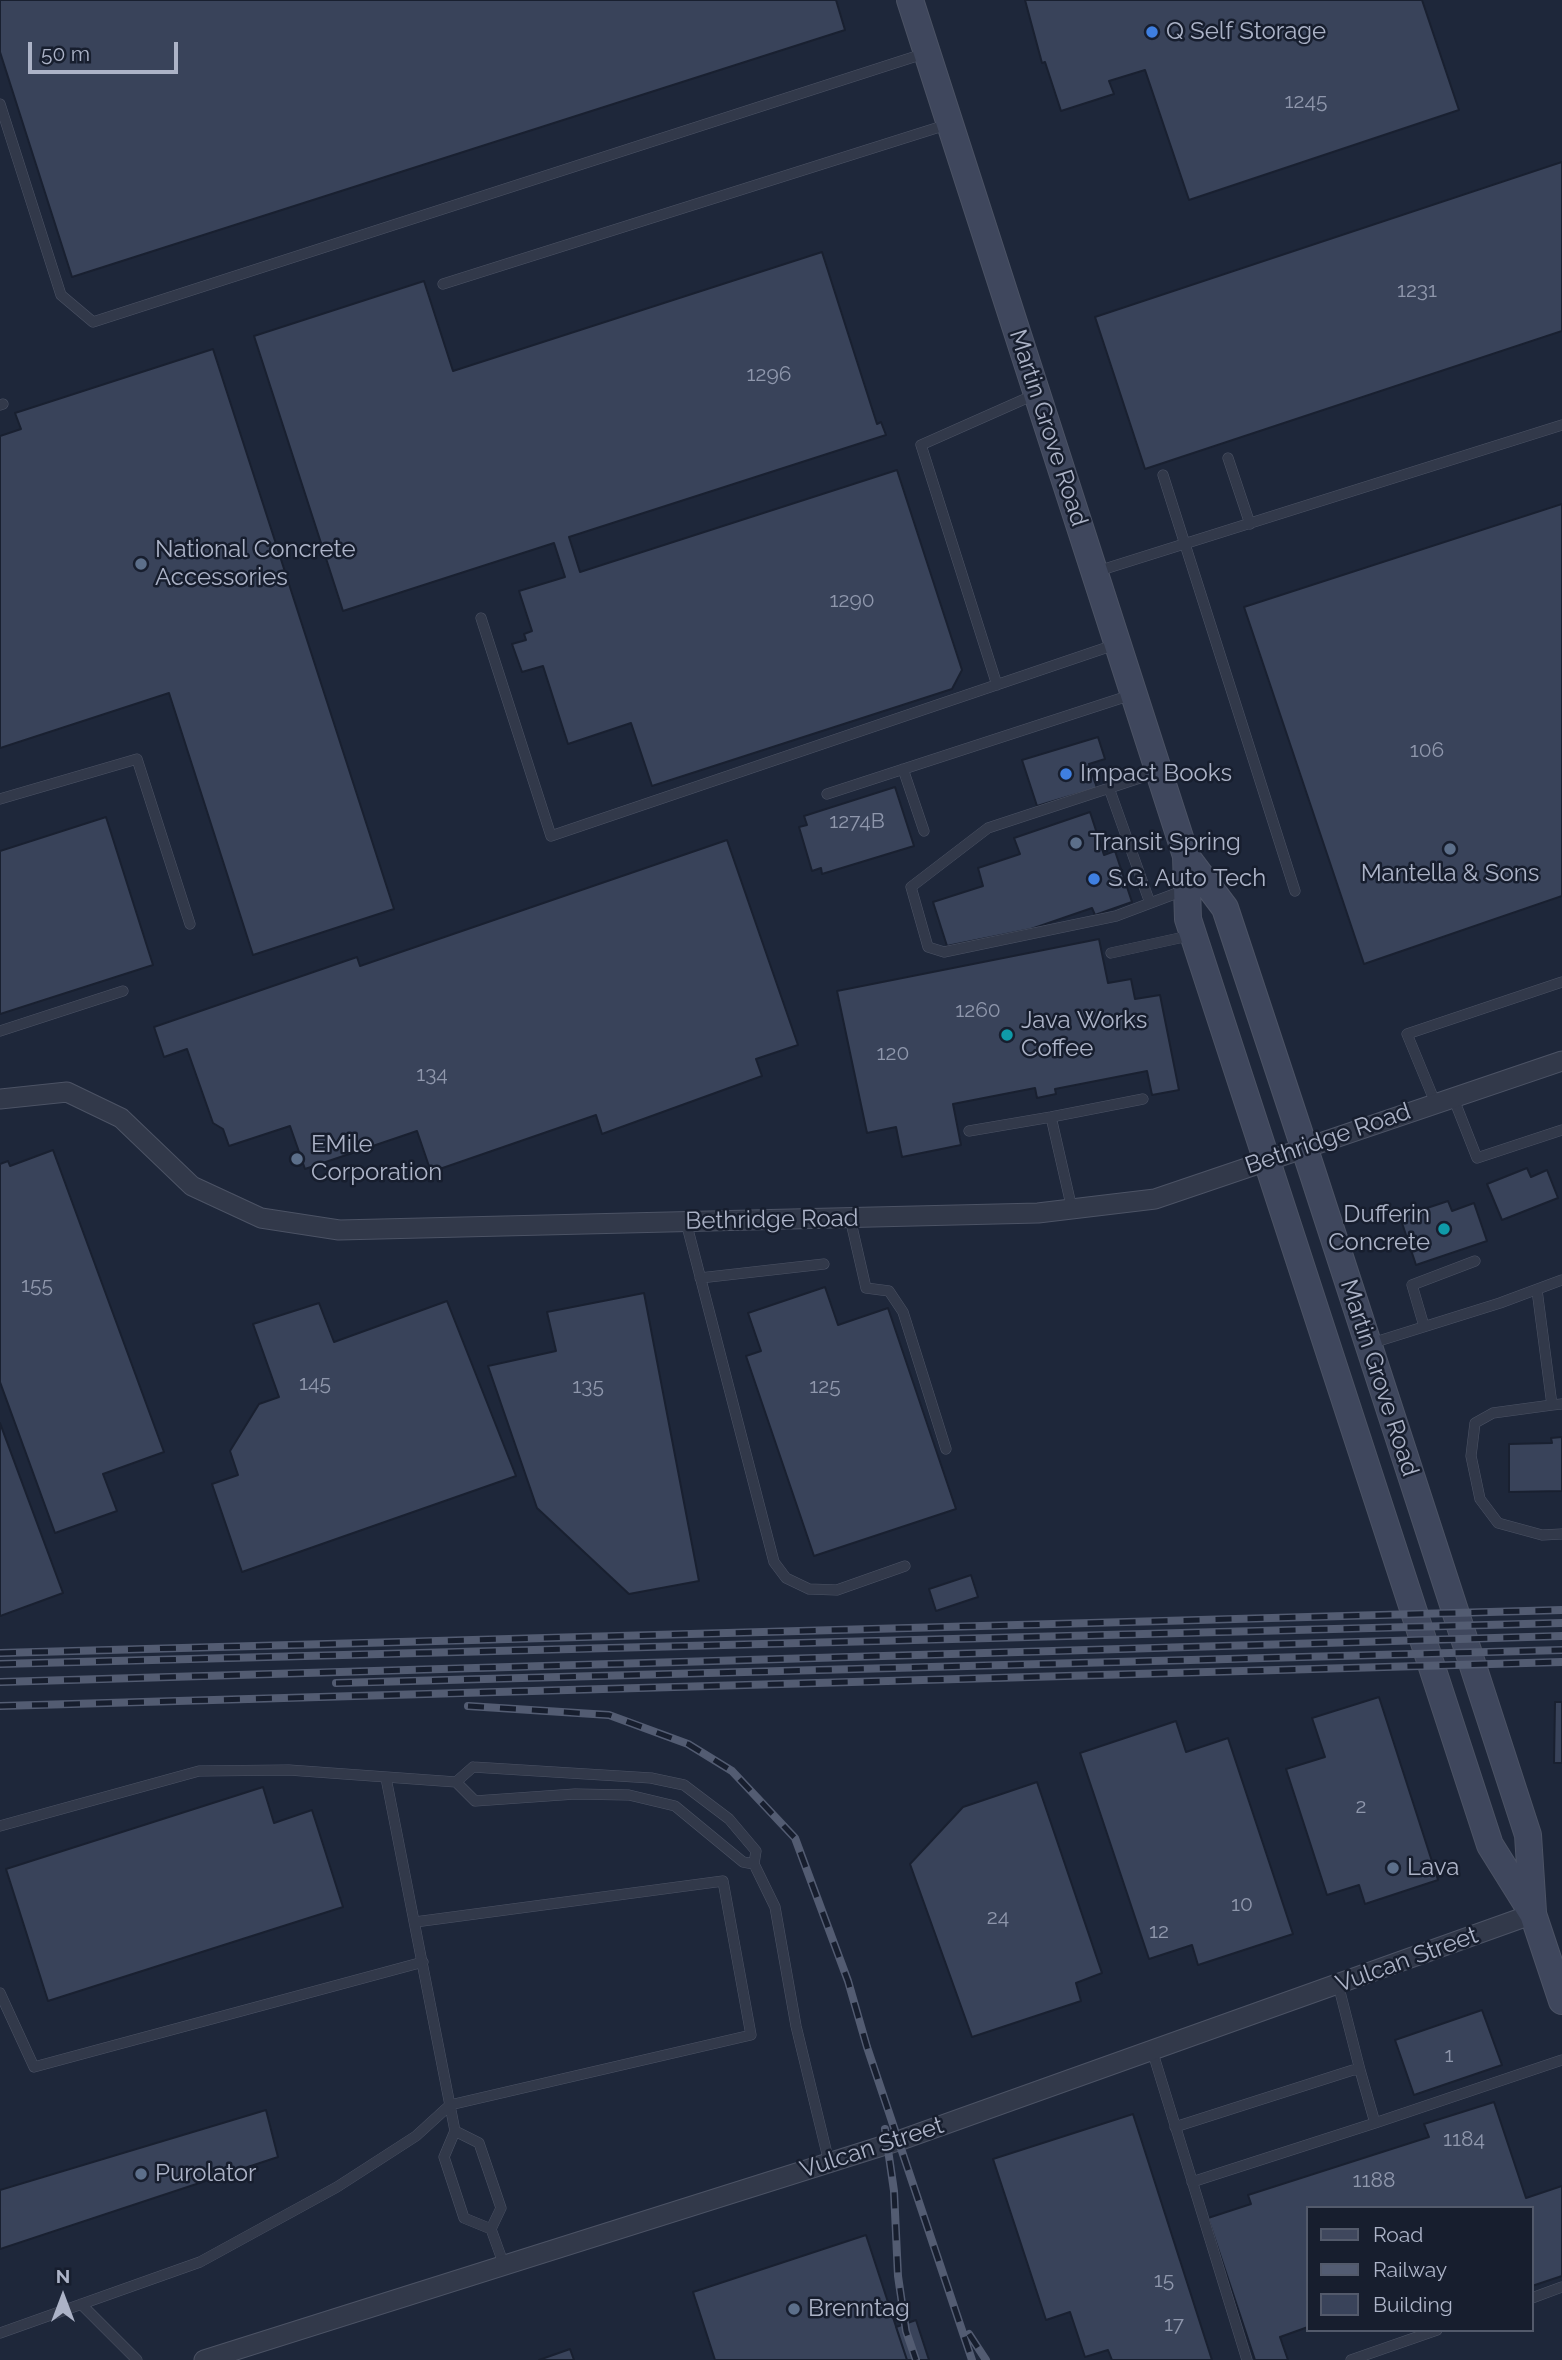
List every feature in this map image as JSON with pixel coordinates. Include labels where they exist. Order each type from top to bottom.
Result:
[{"type":"main road","name":"Martin Grove Road","points":[[910,0],[1186,856],[1188,919],[1193,935],[1269,1159],[1490,1845],[1533,1914],[1562,2001]]},
{"type":"main road","name":"Martin Grove Road","points":[[1186,856],[1224,908],[1304,1147],[1528,1835],[1533,1914]]},
{"type":"street","name":"Bethridge Road","points":[[0,1099],[67,1092],[121,1118],[192,1186],[261,1218],[339,1230],[686,1222],[1038,1213],[1155,1199],[1562,1061]]},
{"type":"street","name":"Vulcan Street","points":[[204,2360],[830,2162],[1533,1914]]},
{"type":"lane","points":[[0,104],[61,295],[93,322],[927,53]]},
{"type":"lane","points":[[443,284],[950,124]]},
{"type":"lane","points":[[997,685],[921,445],[1037,393]]},
{"type":"lane","points":[[1095,572],[1562,425]]},
{"type":"lane","points":[[1228,458],[1250,524]]},
{"type":"lane","points":[[1163,475],[1295,891]]},
{"type":"lane","points":[[481,618],[551,836],[1118,644]]},
{"type":"lane","points":[[827,794],[1134,694]]},
{"type":"lane","points":[[0,799],[137,759],[190,924]]},
{"type":"lane","points":[[903,769],[924,831]]},
{"type":"lane","points":[[1158,772],[988,828],[911,887],[928,947],[944,952],[1116,915],[1187,890]]},
{"type":"lane","points":[[1109,788],[1150,903]]},
{"type":"lane","points":[[1111,953],[1193,935]]},
{"type":"lane","points":[[1562,982],[1407,1034],[1477,1158],[1562,1129]]},
{"type":"lane","points":[[0,1031],[123,992]]},
{"type":"lane","points":[[969,1131],[1143,1099]]},
{"type":"lane","points":[[1051,1117],[1072,1209]]},
{"type":"lane","points":[[850,1218],[866,1288],[889,1291],[903,1312],[946,1449]]},
{"type":"lane","points":[[686,1222],[774,1562],[786,1578],[809,1589],[836,1590],[905,1566]]},
{"type":"lane","points":[[1424,1326],[1412,1285],[1475,1261]]},
{"type":"lane","points":[[700,1278],[824,1264]]},
{"type":"lane","points":[[1368,1344],[1562,1280]]},
{"type":"lane","points":[[1537,1290],[1557,1405],[1493,1413],[1475,1423],[1471,1456],[1480,1499],[1498,1523],[1542,1535],[1562,1534]]},
{"type":"lane","points":[[456,1782],[473,1767],[651,1778],[684,1785],[729,1819],[756,1852],[754,1864],[775,1907],[796,2026],[830,2162]]},
{"type":"lane","points":[[0,1826],[199,1771],[289,1770],[456,1782],[475,1801],[629,1795],[675,1806],[743,1862],[754,1864]]},
{"type":"lane","points":[[386,1779],[455,2131],[444,2157],[464,2218],[491,2229]]},
{"type":"lane","points":[[0,2333],[211,2255],[337,2187],[416,2136],[450,2105],[751,2035],[723,1881],[415,1922]]},
{"type":"lane","points":[[0,1993],[34,2067],[423,1962]]},
{"type":"lane","points":[[1338,1984],[1375,2123]]},
{"type":"lane","points":[[1152,2050],[1247,2360]]},
{"type":"lane","points":[[1192,2182],[1562,2060]]},
{"type":"lane","points":[[1175,2127],[1360,2070]]},
{"type":"lane","points":[[455,2131],[479,2143],[501,2208],[491,2229],[504,2265]]},
{"type":"lane","points":[[1534,2297],[1562,2287]]},
{"type":"lane","points":[[81,2304],[137,2360]]},
{"type":"lane","points":[[1351,2360],[1431,2332]]},
{"type":"building","points":[[0,0],[836,0],[845,30],[72,277],[0,52]]},
{"type":"building","points":[[1025,0],[1422,0],[1459,110],[1189,200],[1145,70],[1109,81],[1114,94],[1061,111],[1045,62],[1042,63]]},
{"type":"building","points":[[1562,162],[1562,331],[1145,469],[1095,317]]},
{"type":"building","points":[[822,252],[877,424],[881,422],[886,435],[569,537],[580,572],[897,470],[962,670],[952,689],[652,786],[631,723],[568,744],[543,666],[522,672],[512,644],[526,640],[524,634],[532,631],[519,591],[565,577],[554,543],[343,611],[254,336],[424,281],[453,371]]},
{"type":"building","name":"National Concrete Accessories","points":[[213,349],[394,909],[253,955],[169,693],[0,748],[0,436],[21,429],[15,413]]},
{"type":"building","points":[[1562,504],[1562,896],[1364,964],[1244,607]]},
{"type":"building","points":[[1098,737],[1105,759],[1089,764],[1097,788],[1037,806],[1022,760]]},
{"type":"building","points":[[895,787],[914,846],[822,874],[821,868],[812,871],[799,827],[807,825],[804,816]]},
{"type":"building","points":[[1090,812],[1104,855],[1115,851],[1132,902],[1095,915],[1092,908],[1031,929],[947,946],[933,902],[983,886],[978,868],[1020,854],[1014,838]]},
{"type":"building","points":[[106,817],[153,965],[0,1014],[0,851]]},
{"type":"building","points":[[727,840],[798,1045],[756,1059],[762,1076],[602,1134],[596,1115],[431,1172],[417,1131],[305,1169],[290,1126],[229,1146],[223,1129],[213,1123],[187,1049],[164,1057],[154,1027],[357,957],[360,966]]},
{"type":"building","name":"Java Works Coffee","points":[[1099,939],[1108,983],[1131,979],[1135,999],[1160,995],[1179,1090],[1152,1095],[1147,1071],[1055,1089],[1056,1094],[1037,1098],[1035,1088],[953,1104],[961,1145],[902,1157],[896,1127],[867,1133],[837,991]]},
{"type":"building","points":[[53,1150],[164,1452],[103,1474],[117,1511],[55,1533],[0,1382],[0,1164],[8,1161],[10,1166]]},
{"type":"building","points":[[1527,1168],[1531,1177],[1547,1170],[1558,1198],[1502,1220],[1487,1184]]},
{"type":"building","name":"Dufferin Concrete","points":[[1448,1201],[1452,1211],[1474,1203],[1487,1241],[1416,1265],[1400,1217]]},
{"type":"building","points":[[825,1287],[838,1325],[888,1308],[956,1509],[814,1556],[746,1356],[761,1351],[748,1313]]},
{"type":"building","points":[[644,1293],[699,1581],[629,1594],[537,1508],[488,1366],[556,1351],[547,1312]]},
{"type":"building","points":[[447,1301],[516,1476],[242,1572],[212,1484],[238,1475],[230,1451],[259,1404],[279,1397],[253,1324],[319,1303],[334,1342]]},
{"type":"building","points":[[0,1423],[63,1593],[0,1616]]},
{"type":"building","points":[[1562,1437],[1562,1491],[1509,1492],[1509,1444],[1552,1443],[1551,1438]]},
{"type":"building","points":[[971,1575],[978,1597],[936,1611],[929,1589]]},
{"type":"building","points":[[1379,1697],[1438,1880],[1365,1904],[1359,1885],[1327,1895],[1286,1769],[1325,1757],[1312,1718]]},
{"type":"building","points":[[1555,1702],[1562,1702],[1562,1763],[1554,1763]]},
{"type":"building","points":[[1176,1721],[1186,1752],[1228,1738],[1293,1934],[1198,1965],[1192,1945],[1149,1959],[1080,1753]]},
{"type":"building","points":[[1037,1782],[1102,1973],[1076,1983],[1081,2001],[972,2037],[910,1864],[963,1807]]},
{"type":"building","points":[[263,1787],[274,1823],[312,1810],[343,1907],[48,2001],[6,1869]]},
{"type":"building","points":[[1482,2010],[1502,2065],[1414,2095],[1395,2040]]},
{"type":"building","points":[[1494,2102],[1526,2198],[1562,2186],[1562,2276],[1534,2285],[1534,2206],[1306,2206],[1306,2328],[1280,2337],[1288,2360],[1255,2360],[1208,2218],[1251,2204],[1248,2195],[1429,2137],[1424,2124]]},
{"type":"building","name":"Purolator","points":[[266,2110],[278,2157],[0,2249],[0,2190]]},
{"type":"building","points":[[1133,2114],[1212,2360],[1112,2360],[1108,2350],[1085,2357],[1070,2312],[1046,2320],[993,2159]]},
{"type":"building","name":"Brenntag","points":[[866,2235],[907,2360],[715,2360],[693,2292]]},
{"type":"building","points":[[916,2320],[929,2360],[907,2360],[896,2327]]},
{"type":"building","points":[[570,2349],[574,2360],[539,2360]]},
{"type":"railway","points":[[0,1653],[1562,1610]]},
{"type":"railway","points":[[0,1664],[1562,1623]]},
{"type":"railway","points":[[0,1682],[1562,1636]]},
{"type":"railway","points":[[336,1683],[1562,1650]]},
{"type":"railway","points":[[0,1706],[1562,1662]]},
{"type":"railway","points":[[468,1706],[609,1715],[688,1744],[732,1771],[795,1838],[848,1981],[867,2047],[972,2360]]},
{"type":"railway","points":[[885,2129],[894,2191],[898,2276],[906,2331],[916,2360]]},
{"type":"railway","points":[[969,2334],[986,2360]]},
{"type":"place","name":"Q Self Storage","points":[[1152,32]]},
{"type":"place","name":"National Concrete Accessories","points":[[141,564]]},
{"type":"place","name":"Impact Books","points":[[1066,774]]},
{"type":"place","name":"Transit Spring","points":[[1076,843]]},
{"type":"place","name":"Mantella & Sons","points":[[1450,849]]},
{"type":"place","name":"S.G. Auto Tech","points":[[1094,879]]},
{"type":"place","name":"Java Works Coffee","points":[[1007,1035]]},
{"type":"place","name":"EMile Corporation","points":[[297,1159]]},
{"type":"place","name":"Dufferin Concrete","points":[[1444,1229]]},
{"type":"place","name":"Lava","points":[[1393,1868]]},
{"type":"place","name":"Purolator","points":[[141,2174]]},
{"type":"place","name":"Brenntag","points":[[794,2309]]}]
